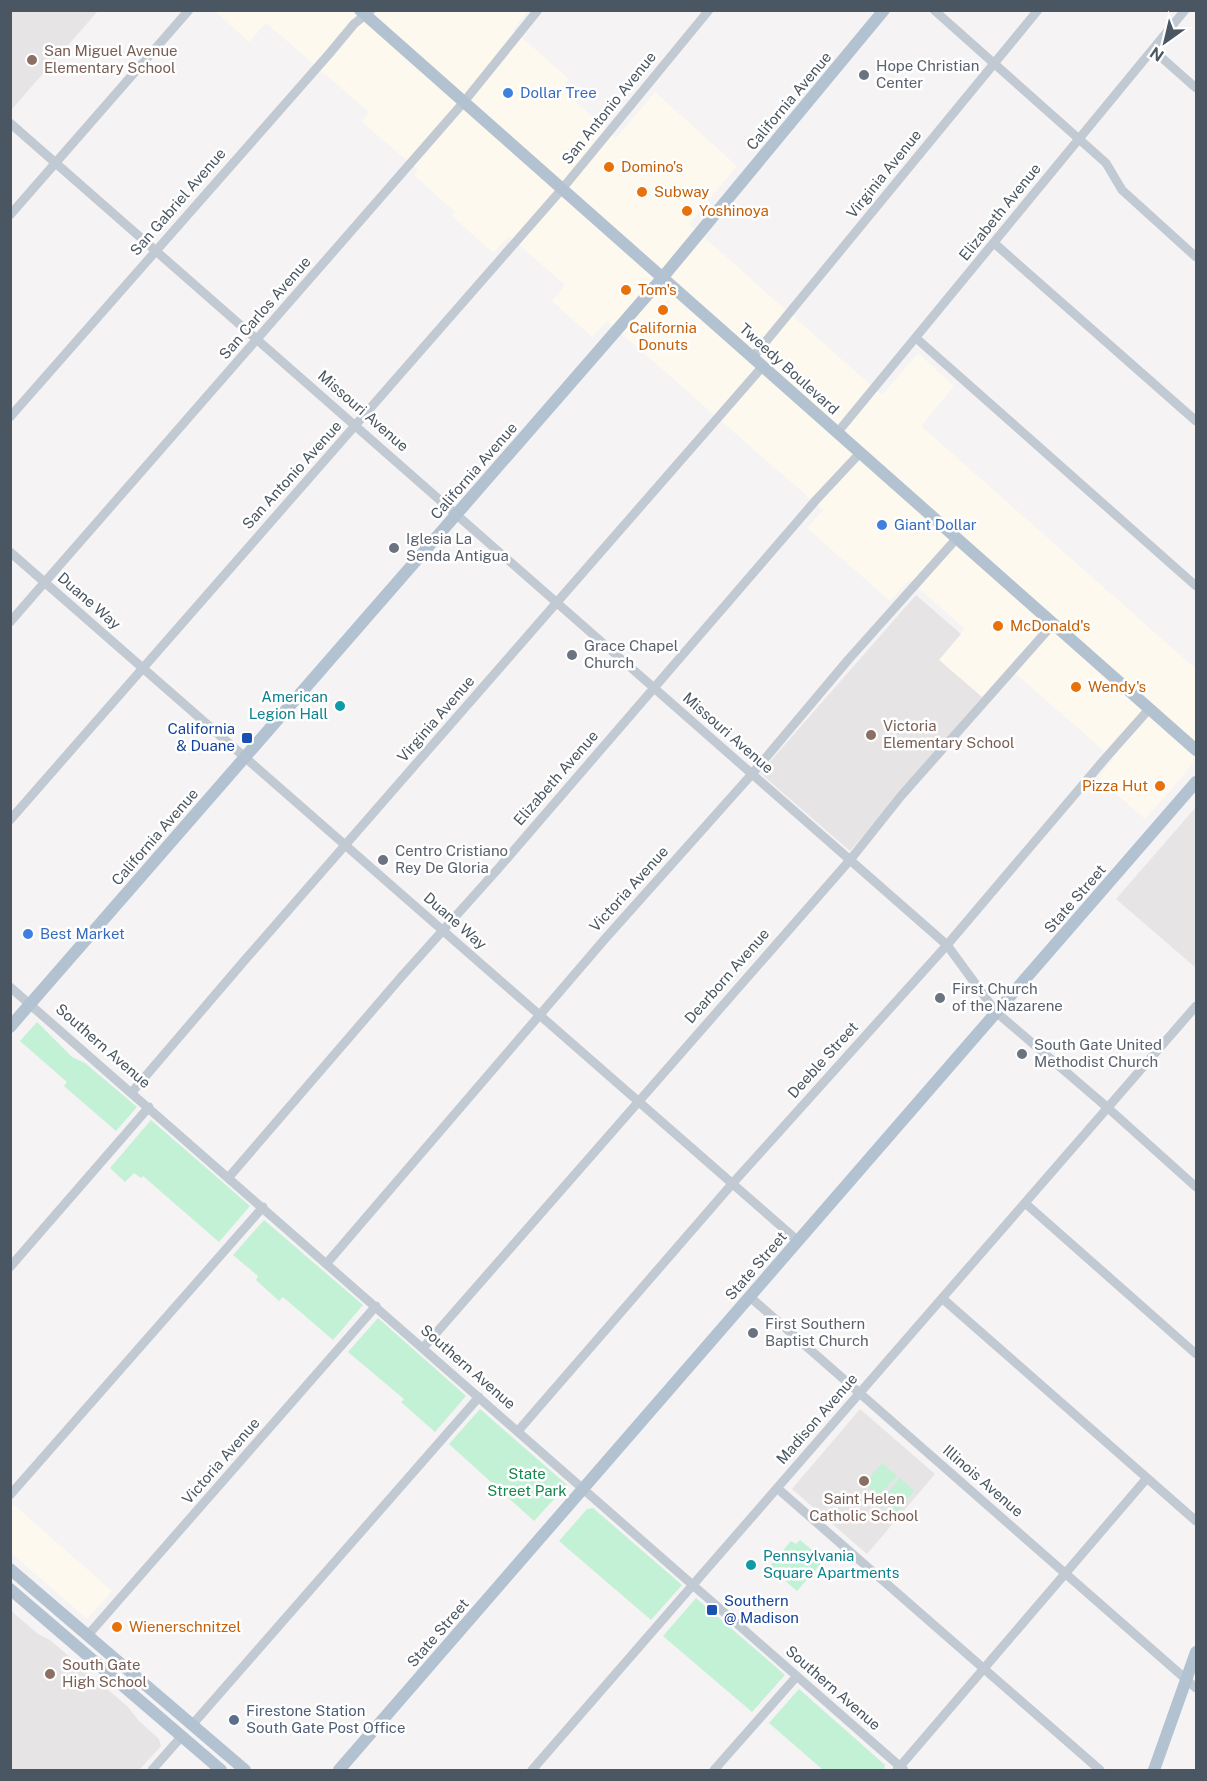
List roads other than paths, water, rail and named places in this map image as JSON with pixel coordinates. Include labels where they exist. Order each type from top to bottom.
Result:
[{"type":"main road","name":"California Avenue","points":[[10,1027],[663,277],[884,10]]},
{"type":"main road","name":"Tweedy Boulevard","points":[[366,12],[463,103],[1197,750]]},
{"type":"main road","name":"State Street","points":[[339,1770],[1197,782]]},
{"type":"main road","points":[[10,1569],[245,1770]]},
{"type":"main road","points":[[10,1589],[221,1770]]},
{"type":"main road","points":[[1154,1770],[1192,1684],[1197,1652]]},
{"type":"street","points":[[10,215],[189,10]]},
{"type":"street","name":"San Carlos Avenue","points":[[10,622],[463,103],[538,10]]},
{"type":"street","name":"San Antonio Avenue","points":[[10,820],[562,189],[709,10]]},
{"type":"street","points":[[934,10],[1106,163],[1122,190],[1197,256]]},
{"type":"street","name":"Virginia Avenue","points":[[753,357],[1038,10]]},
{"type":"street","name":"Elizabeth Avenue","points":[[837,433],[1185,10]]},
{"type":"street","name":"San Gabriel Avenue","points":[[10,417],[366,12]]},
{"type":"street","points":[[1153,50],[1197,88]]},
{"type":"street","name":"Missouri Avenue","points":[[10,123],[357,425],[947,945],[996,1012],[1197,1187]]},
{"type":"street","points":[[994,243],[1197,421]]},
{"type":"street","points":[[916,338],[1197,586]]},
{"type":"street","name":"Virginia Avenue","points":[[132,1092],[763,366]]},
{"type":"street","name":"Elizabeth Avenue","points":[[229,1177],[387,992],[444,931],[811,506],[860,453]]},
{"type":"street","name":"Victoria Avenue","points":[[327,1263],[539,1015],[957,538]]},
{"type":"street","name":"Duane Way","points":[[10,552],[798,1241]]},
{"type":"street","name":"Dearborn Avenue","points":[[423,1348],[1053,624]]},
{"type":"street","name":"Deeble Street","points":[[518,1431],[732,1184],[947,945],[1150,708]]},
{"type":"street","name":"Southern Avenue","points":[[10,987],[31,1003],[901,1769]]},
{"type":"street","name":"Madison Avenue","points":[[532,1770],[1108,1108],[1193,1017],[1197,1006]]},
{"type":"street","points":[[10,1267],[149,1107]]},
{"type":"street","points":[[1025,1203],[1197,1354]]},
{"type":"street","points":[[10,1495],[263,1207]]},
{"type":"street","name":"Illinois Avenue","points":[[750,1297],[1192,1684]]},
{"type":"street","points":[[943,1299],[1197,1521]]},
{"type":"street","name":"Victoria Avenue","points":[[88,1635],[376,1306]]},
{"type":"street","points":[[192,1725],[479,1397]]},
{"type":"street","points":[[901,1769],[983,1669],[1147,1478]]},
{"type":"street","points":[[777,1488],[1100,1770]]},
{"type":"street","points":[[714,1770],[797,1676]]},
{"type":"street","points":[[152,1770],[182,1736]]},
{"type":"place","name":"San Miguel Avenue Elementary School","points":[[32,60]]},
{"type":"place","name":"Hope Christian Center","points":[[864,75]]},
{"type":"place","name":"Dollar Tree","points":[[508,93]]},
{"type":"place","name":"Domino's","points":[[609,167]]},
{"type":"place","name":"Subway","points":[[642,192]]},
{"type":"place","name":"Yoshinoya","points":[[687,211]]},
{"type":"place","name":"Tom's","points":[[626,290]]},
{"type":"place","name":"California Donuts","points":[[663,310]]},
{"type":"place","name":"Giant Dollar","points":[[882,525]]},
{"type":"place","name":"Iglesia La Senda Antigua","points":[[394,548]]},
{"type":"place","name":"McDonald's","points":[[998,626]]},
{"type":"place","name":"Grace Chapel Church","points":[[572,655]]},
{"type":"place","name":"Wendy's","points":[[1076,687]]},
{"type":"place","name":"American Legion Hall","points":[[340,706]]},
{"type":"place","name":"Victoria Elementary School","points":[[871,735]]},
{"type":"place","name":"California & Duane","points":[[247,738]]},
{"type":"place","name":"Pizza Hut","points":[[1160,786]]},
{"type":"place","name":"Centro Cristiano Rey De Gloria","points":[[383,860]]},
{"type":"place","name":"Best Market","points":[[28,934]]},
{"type":"place","name":"First Church of the Nazarene","points":[[940,998]]},
{"type":"place","name":"South Gate United Methodist Church","points":[[1022,1054]]},
{"type":"place","name":"First Southern Baptist Church","points":[[753,1333]]},
{"type":"place","name":"Saint Helen Catholic School","points":[[864,1481]]},
{"type":"place","name":"Pennsylvania Square Apartments","points":[[751,1565]]},
{"type":"place","name":"Southern @ Madison","points":[[712,1610]]},
{"type":"place","name":"Wienerschnitzel","points":[[117,1627]]},
{"type":"place","name":"South Gate High School","points":[[50,1674]]},
{"type":"place","name":"Firestone Station South Gate Post Office","points":[[234,1720]]},
{"type":"park label","name":"State Street Park","points":[[527,1482]]}]
